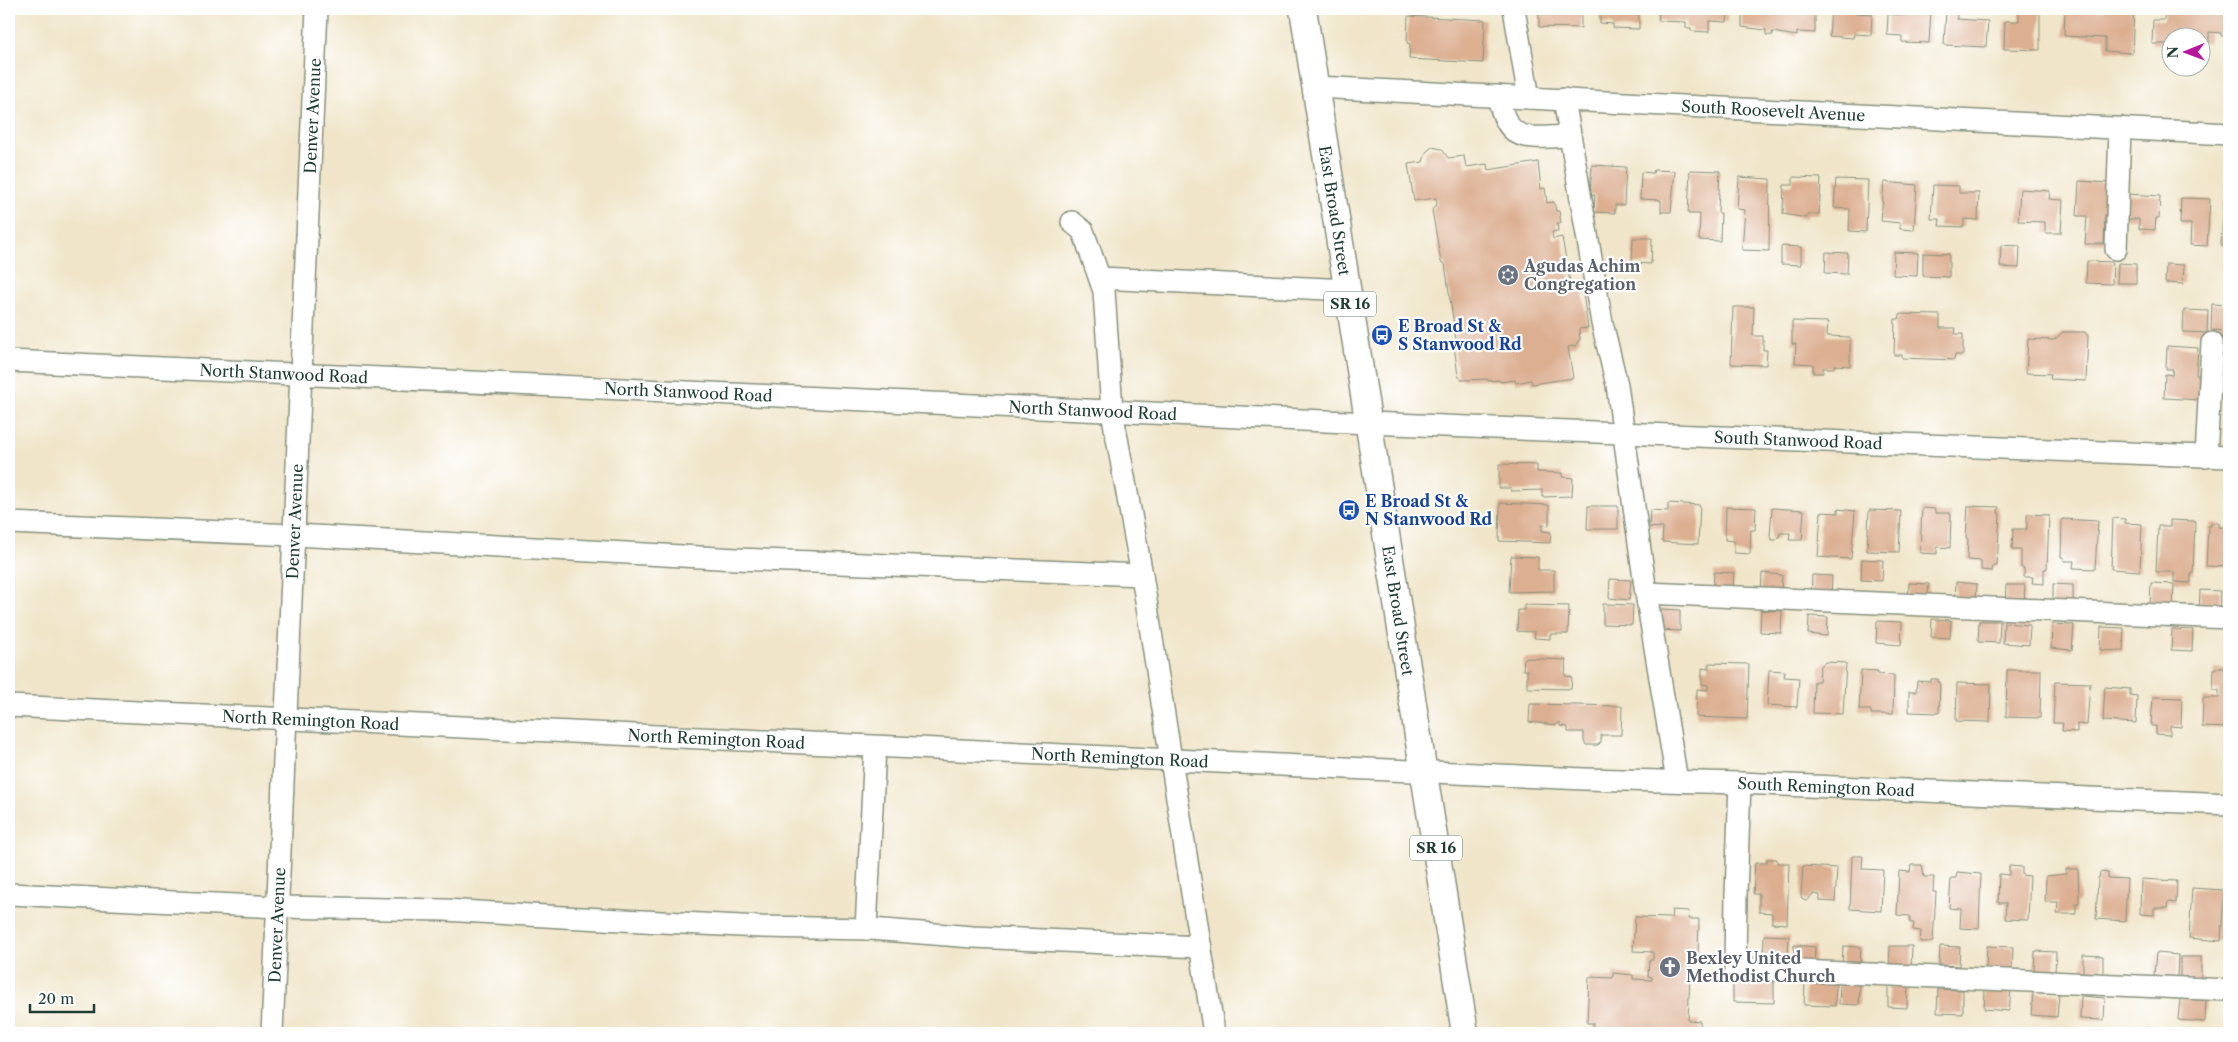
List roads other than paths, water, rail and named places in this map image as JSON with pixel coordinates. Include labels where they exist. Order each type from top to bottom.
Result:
[{"type":"main road","name":"East Broad Street","points":[[1303,9],[1466,1033]]},
{"type":"street","name":"Denver Avenue","points":[[272,1033],[317,9]]},
{"type":"street","points":[[1514,9],[1529,98]]},
{"type":"street","name":"South Roosevelt Avenue","points":[[1316,88],[2229,134]]},
{"type":"street","points":[[1498,96],[1501,114],[1510,129],[1518,135],[1570,136]]},
{"type":"street","points":[[1564,99],[1602,323],[1617,385],[1646,593],[1678,781]]},
{"type":"street","points":[[2116,249],[2120,128]]},
{"type":"street","points":[[1072,222],[1083,231],[1104,291],[1112,411],[1142,574],[1214,1033]]},
{"type":"street","points":[[1100,278],[1348,290]]},
{"type":"street","points":[[2206,456],[2212,343]]},
{"type":"street","name":"North Stanwood Road","points":[[9,361],[1369,423]]},
{"type":"street","name":"South Stanwood Road","points":[[1369,423],[2229,458]]},
{"type":"street","points":[[9,523],[294,535],[737,559],[1142,574]]},
{"type":"street","points":[[1646,593],[2229,618]]},
{"type":"street","name":"North Remington Road","points":[[9,706],[1424,770]]},
{"type":"street","points":[[866,929],[875,746]]},
{"type":"street","name":"South Remington Road","points":[[1424,770],[1584,779],[1740,783],[2229,804]]},
{"type":"street","points":[[1740,783],[1735,968],[2229,990]]},
{"type":"street","points":[[9,894],[278,908],[445,910],[761,927],[866,929],[973,937],[1201,947]]},
{"type":"place","name":"Agudas Achim Congregation","points":[[1508,275]]},
{"type":"place","name":"E Broad St & S Stanwood Rd","points":[[1382,335]]},
{"type":"place","name":"E Broad St & N Stanwood Rd","points":[[1349,510]]},
{"type":"place","name":"Bexley United Methodist Church","points":[[1670,967]]}]
